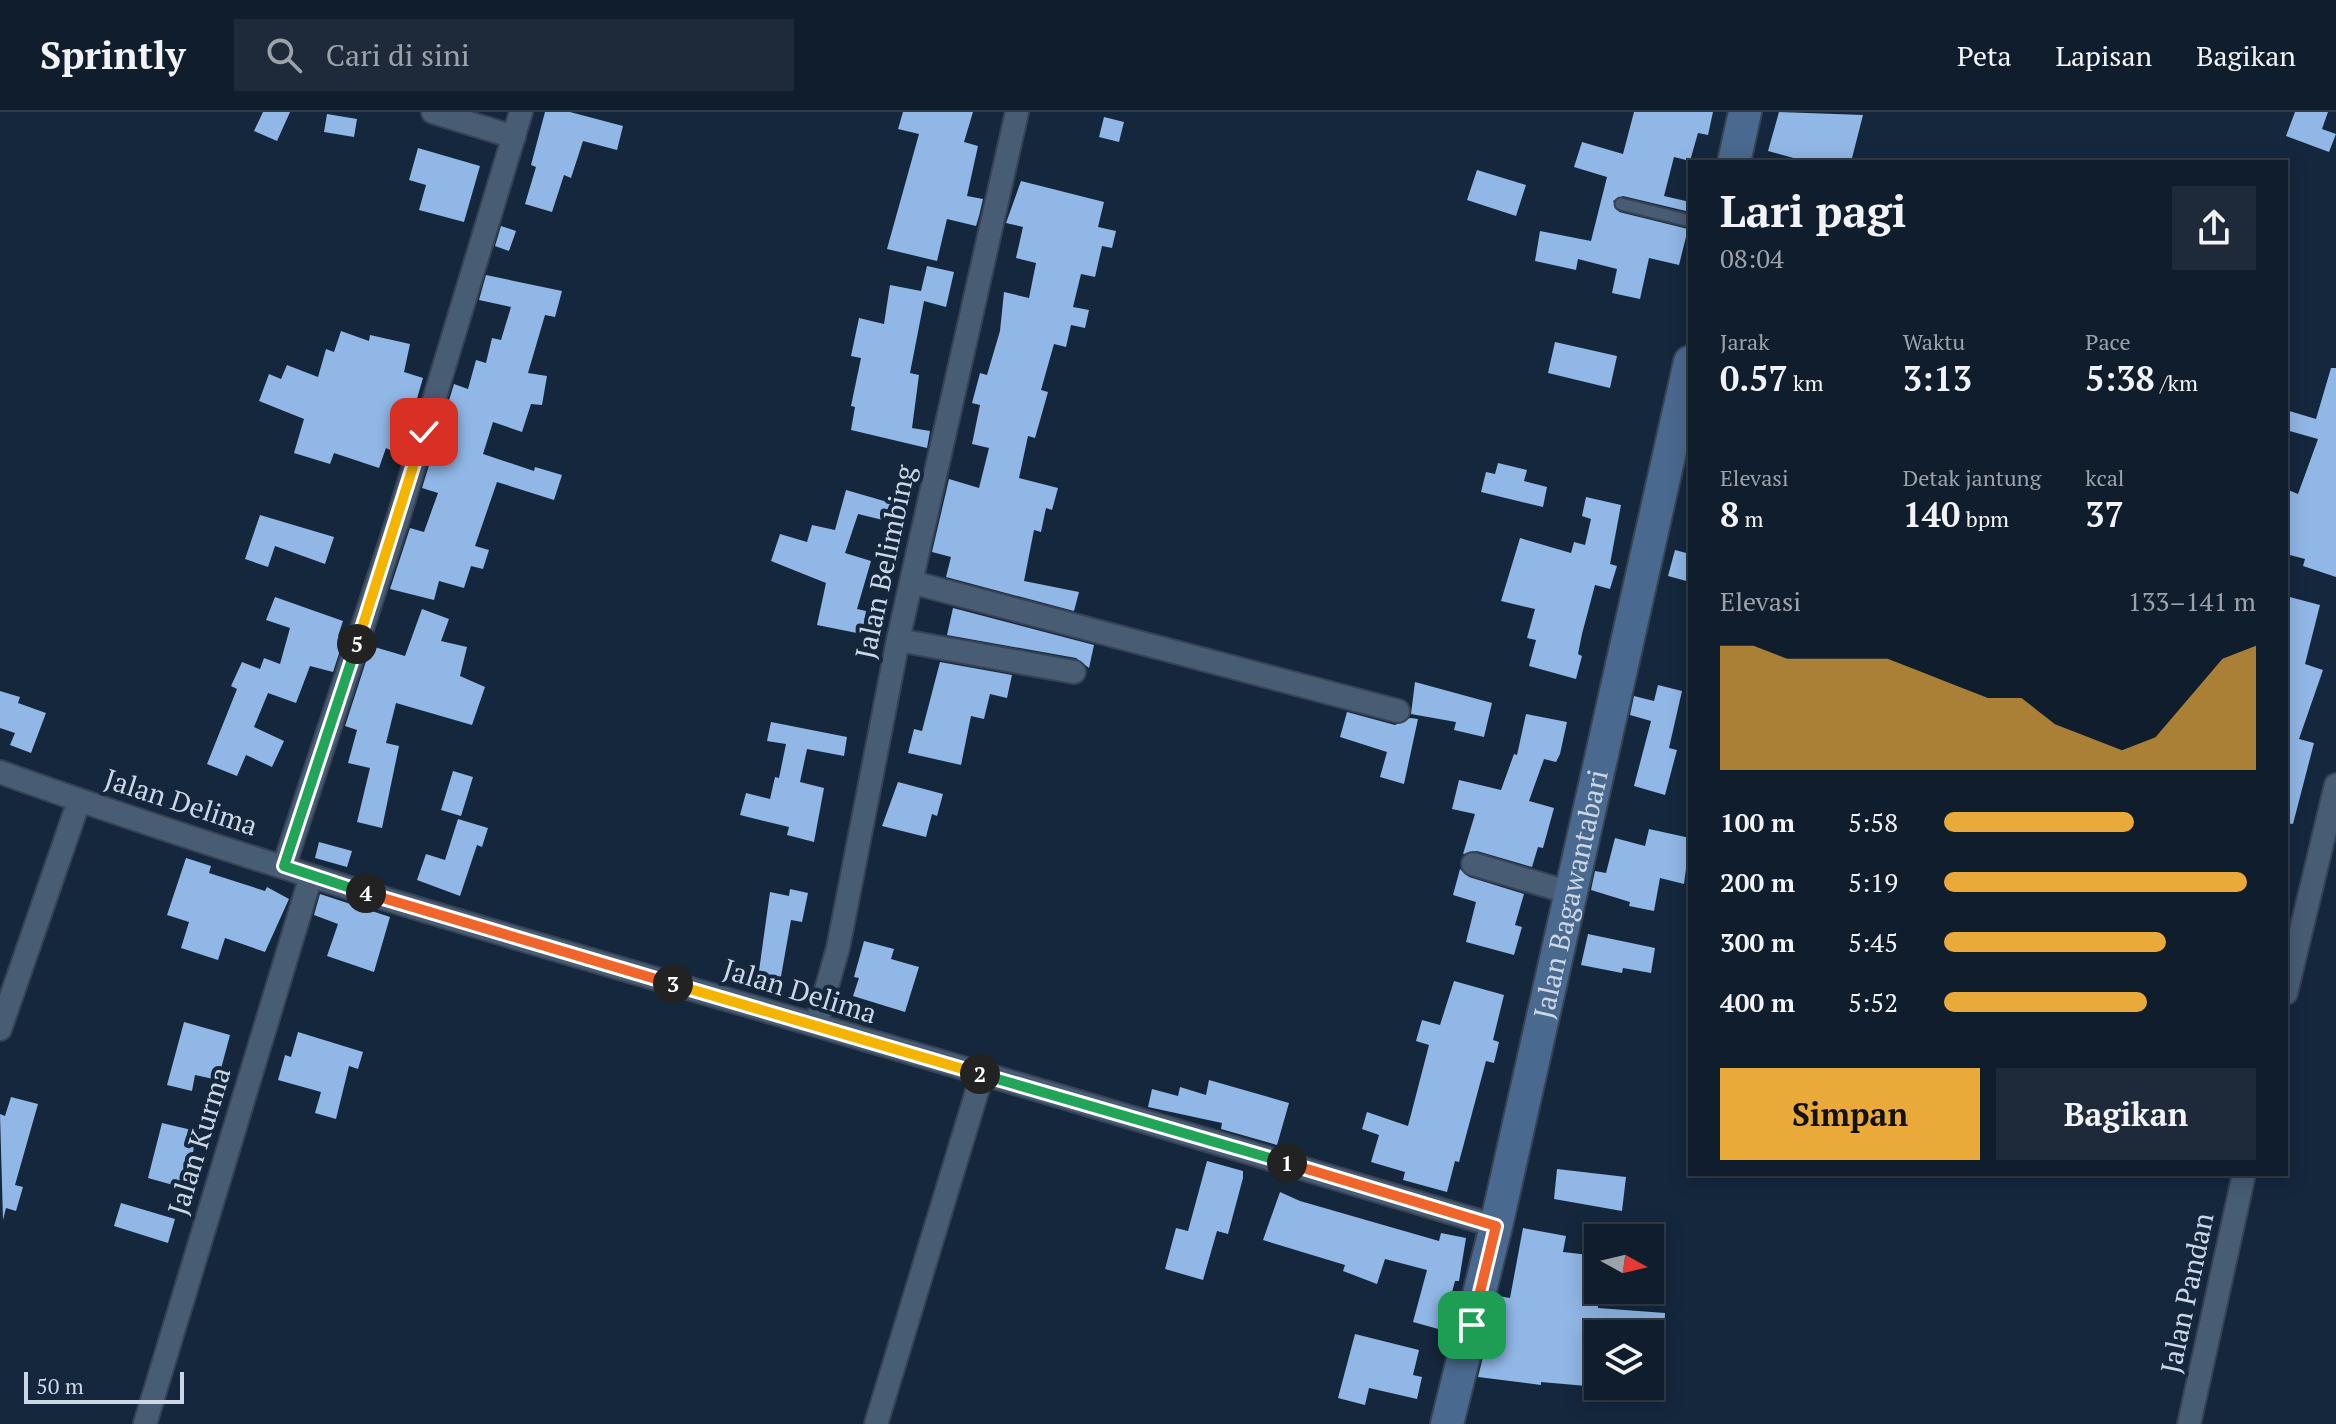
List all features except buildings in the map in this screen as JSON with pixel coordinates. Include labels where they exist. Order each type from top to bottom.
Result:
[{"type":"street","points":[[433,112],[514,137]]},
{"type":"street","points":[[284,866],[398,519],[521,112]]},
{"type":"street","name":"Jalan Belimbing","points":[[816,1025],[838,948],[898,640],[1017,112]]},
{"type":"street","points":[[1734,160],[1745,112]]},
{"type":"street","name":"Jalan Bagawantabari","points":[[1447,1424],[1496,1226],[1688,371]]},
{"type":"street","points":[[911,582],[1398,711]]},
{"type":"street","points":[[898,640],[1074,672]]},
{"type":"street","name":"Jalan Delima","points":[[0,772],[79,801],[311,876],[1496,1226]]},
{"type":"street","points":[[2288,985],[2336,785]]},
{"type":"street","points":[[0,1029],[79,801]]},
{"type":"street","points":[[1473,864],[1571,893]]},
{"type":"street","name":"Jalan Kurma","points":[[145,1424],[311,876]]},
{"type":"street","points":[[876,1424],[982,1075]]},
{"type":"street","name":"Jalan Pandan","points":[[2189,1424],[2244,1176]]},
{"type":"lane","points":[[1621,204],[1688,221]]},
{"type":"route","points":[[424,432],[284,866],[455,921],[910,1055],[1088,1103],[1496,1226],[1472,1325]]}]
